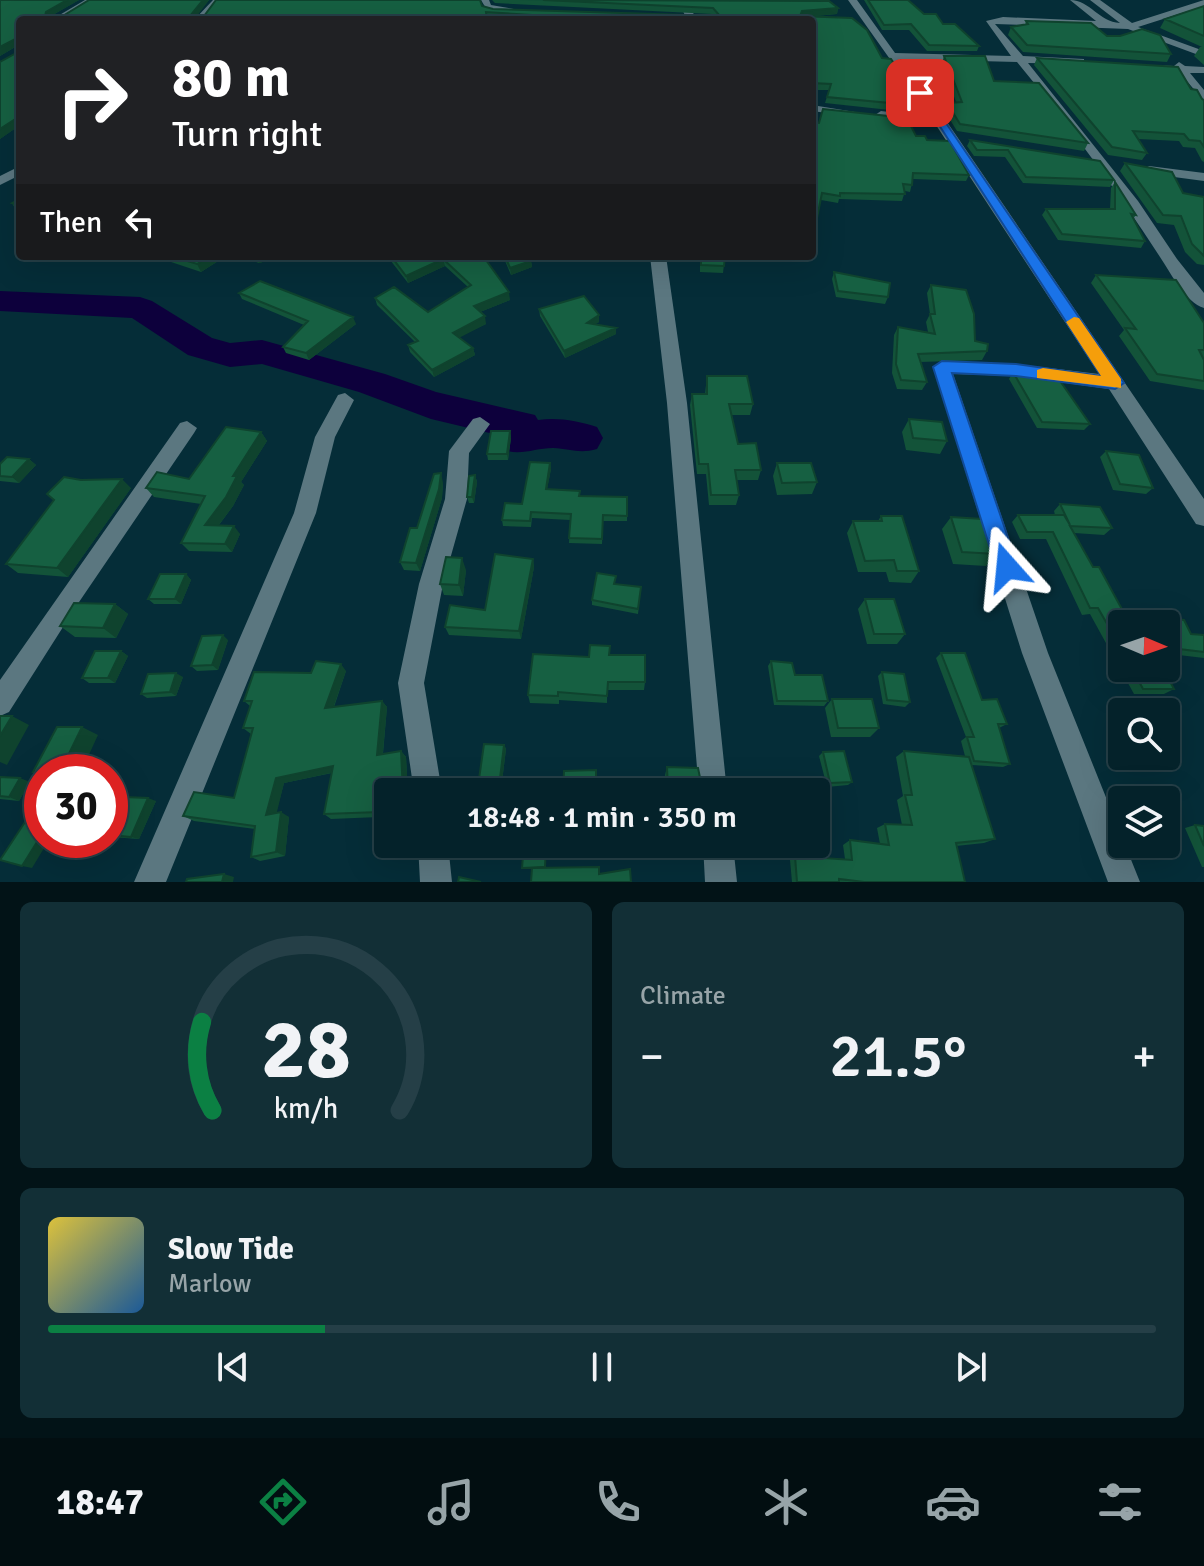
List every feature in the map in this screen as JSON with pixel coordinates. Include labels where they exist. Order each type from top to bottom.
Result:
[{"type":"street","points":[[63,16],[91,0]]},
{"type":"street","points":[[203,16],[218,0]]},
{"type":"street","points":[[485,0],[487,7],[494,9],[533,12]]},
{"type":"street","points":[[852,0],[941,122],[1204,517]]},
{"type":"street","points":[[1074,0],[1127,37],[1204,54]]},
{"type":"street","points":[[1094,0],[1132,26],[1171,46],[1182,71],[1204,98]]},
{"type":"street","points":[[1204,3],[1132,26],[992,20],[989,23],[1118,165],[1125,192],[1159,249],[1204,303]]},
{"type":"street","points":[[492,16],[494,9]]},
{"type":"street","points":[[846,18],[864,18]]},
{"type":"street","points":[[892,56],[1093,62]]},
{"type":"street","points":[[1136,66],[1204,70]]},
{"type":"street","points":[[816,108],[941,122]]},
{"type":"street","points":[[951,137],[973,141]]},
{"type":"street","points":[[1082,159],[1204,177]]},
{"type":"street","points":[[659,260],[677,403],[712,778]]},
{"type":"street","points":[[1115,383],[1016,370],[942,367],[1035,653],[1124,882]]},
{"type":"street","points":[[150,882],[305,513],[325,437],[345,400]]},
{"type":"street","points":[[426,778],[411,683],[431,584],[456,499],[459,451],[480,424]]},
{"type":"street","points":[[0,703],[69,597],[187,428]]},
{"type":"street","points":[[434,858],[436,882]]},
{"type":"street","points":[[719,858],[721,882]]},
{"type":"building","points":[[0,0],[67,0],[46,12],[45,16],[16,16],[16,39],[0,47]]},
{"type":"building","points":[[89,0],[203,0],[190,16],[63,16]]},
{"type":"building","points":[[216,0],[480,0],[482,6],[493,9],[720,16],[531,16],[486,12],[486,16],[204,16]]},
{"type":"building","points":[[543,0],[829,1],[838,8],[802,11],[800,16],[720,16],[713,8]]},
{"type":"building","points":[[868,0],[908,0],[924,14],[936,14],[943,24],[955,24],[979,46],[929,45],[911,24],[884,25]]},
{"type":"building","points":[[1204,6],[1204,36],[1165,19]]},
{"type":"building","points":[[816,17],[852,18],[867,30],[882,58],[891,59],[919,102],[899,101],[901,104],[827,97],[831,84],[816,83]]},
{"type":"building","points":[[1026,21],[1091,23],[1107,36],[1120,36],[1142,29],[1160,35],[1171,54],[1027,45],[1011,27],[1028,24]]},
{"type":"building","points":[[16,53],[16,119],[0,129],[0,62]]},
{"type":"building","points":[[944,56],[985,56],[994,81],[1039,83],[1088,143],[960,124],[947,103],[962,102]]},
{"type":"building","points":[[1037,58],[1178,67],[1191,89],[1197,90],[1204,100],[1204,147],[1200,141],[1189,140],[1184,134],[1133,131],[1147,153],[1112,147]]},
{"type":"building","points":[[823,109],[907,118],[916,136],[950,141],[969,175],[913,173],[912,185],[903,184],[905,194],[840,193],[840,196],[822,193],[816,223],[816,123],[819,123]]},
{"type":"building","points":[[970,140],[1100,161],[1114,180],[1026,177],[1008,150],[977,150]]},
{"type":"building","points":[[1125,163],[1172,172],[1183,193],[1204,197],[1204,256],[1192,244],[1181,216],[1163,215]]},
{"type":"building","points":[[1115,182],[1136,215],[1131,214],[1145,241],[1062,234],[1046,209],[1115,209]]},
{"type":"building","points":[[394,260],[441,260],[406,276]]},
{"type":"building","points":[[444,260],[486,260],[509,292],[474,306],[485,316],[453,333],[473,348],[432,370],[408,345],[418,341],[375,298],[394,287],[428,312],[471,285]]},
{"type":"building","points":[[507,260],[531,261],[510,268]]},
{"type":"building","points":[[701,260],[725,260],[724,266],[701,265]]},
{"type":"building","points":[[834,272],[890,283],[888,297],[838,291]]},
{"type":"building","points":[[1096,275],[1176,280],[1204,323],[1204,350],[1199,350],[1204,360],[1204,381],[1157,374],[1125,328],[1136,329]]},
{"type":"building","points":[[260,281],[353,317],[306,353],[283,347],[308,321],[239,293]]},
{"type":"building","points":[[931,285],[966,290],[974,314],[975,341],[988,344],[987,351],[918,354],[927,382],[901,380],[896,364],[898,327],[935,334],[930,314],[935,314]]},
{"type":"building","points":[[584,296],[599,315],[587,323],[616,328],[564,351],[539,309]]},
{"type":"building","points":[[1013,372],[1058,378],[1090,424],[1042,422]]},
{"type":"building","points":[[707,376],[747,376],[753,404],[729,404],[738,444],[756,443],[761,470],[735,470],[739,495],[711,495],[708,464],[699,464],[692,394],[707,394]]},
{"type":"building","points":[[909,419],[942,422],[947,441],[913,438]]},
{"type":"building","points":[[226,427],[261,432],[233,476],[237,476],[226,497],[205,525],[234,526],[225,544],[181,543],[205,496],[146,488],[157,472],[189,479]]},
{"type":"building","points":[[491,431],[510,431],[507,454],[487,454]]},
{"type":"building","points":[[1106,451],[1139,455],[1153,488],[1120,484]]},
{"type":"building","points":[[7,457],[29,459],[12,477],[0,476],[0,464]]},
{"type":"building","points":[[530,462],[550,463],[546,489],[580,491],[579,496],[627,497],[627,516],[603,515],[602,539],[569,538],[571,514],[531,512],[530,521],[502,520],[505,503],[522,504]]},
{"type":"building","points":[[777,463],[811,463],[817,482],[782,483]]},
{"type":"building","points":[[441,473],[416,563],[400,562],[410,528],[417,528],[434,474]]},
{"type":"building","points":[[475,475],[472,497],[467,497],[469,476]]},
{"type":"building","points":[[64,477],[81,480],[122,479],[57,568],[6,564],[54,500],[47,494]]},
{"type":"building","points":[[1060,504],[1100,507],[1112,528],[1070,526],[1093,567],[1099,567],[1122,610],[1108,610],[1108,626],[1098,608],[1090,608],[1053,532],[1027,532],[1018,515],[1064,515],[1070,525]]},
{"type":"building","points":[[881,516],[902,516],[919,571],[897,571],[894,560],[865,561],[853,521],[882,521]]},
{"type":"building","points":[[951,517],[983,519],[996,554],[962,552]]},
{"type":"building","points":[[495,554],[533,559],[519,631],[445,627],[450,605],[485,610]]},
{"type":"building","points":[[446,557],[462,558],[459,585],[440,584]]},
{"type":"building","points":[[597,573],[616,576],[614,584],[641,587],[638,609],[592,600]]},
{"type":"building","points":[[160,574],[186,574],[175,599],[148,599]]},
{"type":"building","points":[[865,599],[894,599],[905,634],[874,634]]},
{"type":"building","points":[[74,603],[115,604],[103,628],[60,626]]},
{"type":"building","points":[[1180,620],[1184,620],[1191,634],[1204,635],[1204,652],[1180,649]]},
{"type":"building","points":[[223,635],[212,665],[191,666],[202,636]]},
{"type":"building","points":[[590,645],[610,646],[609,655],[645,655],[645,682],[608,682],[607,696],[558,692],[558,696],[528,695],[533,654],[589,657]]},
{"type":"building","points":[[95,651],[121,651],[108,678],[82,678]]},
{"type":"building","points":[[941,653],[965,653],[982,700],[997,699],[1007,724],[998,724],[1010,764],[974,761],[967,737],[974,737]]},
{"type":"building","points":[[316,661],[341,664],[325,708],[382,701],[377,755],[401,751],[402,778],[374,778],[374,812],[324,814],[333,766],[276,778],[266,815],[281,812],[276,852],[251,857],[255,826],[183,816],[194,792],[234,798],[253,728],[243,728],[252,701],[244,701],[254,672],[311,673]]},
{"type":"building","points":[[771,661],[792,663],[795,675],[822,675],[828,701],[777,701]]},
{"type":"building","points":[[882,672],[904,674],[910,702],[887,700]]},
{"type":"building","points":[[176,673],[170,692],[141,694],[148,674]]},
{"type":"building","points":[[1139,682],[1170,682],[1174,689],[1143,689]]},
{"type":"building","points":[[832,699],[872,699],[879,728],[838,728]]},
{"type":"building","points":[[0,716],[12,716],[0,736]]},
{"type":"building","points":[[57,727],[82,727],[69,754],[43,754]]},
{"type":"building","points":[[484,744],[504,745],[500,778],[479,778]]},
{"type":"building","points":[[844,751],[852,782],[830,783],[823,752]]},
{"type":"building","points":[[904,751],[969,757],[995,839],[956,843],[965,882],[864,882],[839,879],[839,882],[797,882],[795,858],[852,860],[850,840],[889,845],[885,824],[912,825],[905,795],[912,795]]},
{"type":"building","points":[[667,767],[698,768],[700,778],[667,778]]},
{"type":"building","points":[[596,770],[596,778],[564,778],[564,771]]},
{"type":"building","points":[[0,777],[20,778],[9,797],[0,796]]},
{"type":"building","points":[[128,797],[148,798],[131,837],[128,837]]},
{"type":"building","points":[[24,824],[24,858],[27,858],[22,866],[0,860]]},
{"type":"building","points":[[1195,825],[1204,826],[1204,846]]},
{"type":"building","points":[[523,858],[545,858],[545,867],[522,868]]},
{"type":"building","points":[[599,867],[599,874],[630,869],[631,882],[531,882],[532,868]]},
{"type":"building","points":[[224,874],[222,882],[186,882],[187,879]]},
{"type":"building","points":[[459,877],[481,882],[458,882]]},
{"type":"waterway","points":[[0,301],[140,308],[200,347],[230,355],[262,352],[372,383],[431,405],[521,425],[517,439],[552,433],[583,438]]},
{"type":"slow traffic","points":[[1043,374],[1115,383],[1074,322]]},
{"type":"route","points":[[920,93],[1115,383],[1016,370],[942,367],[1007,567]]}]
